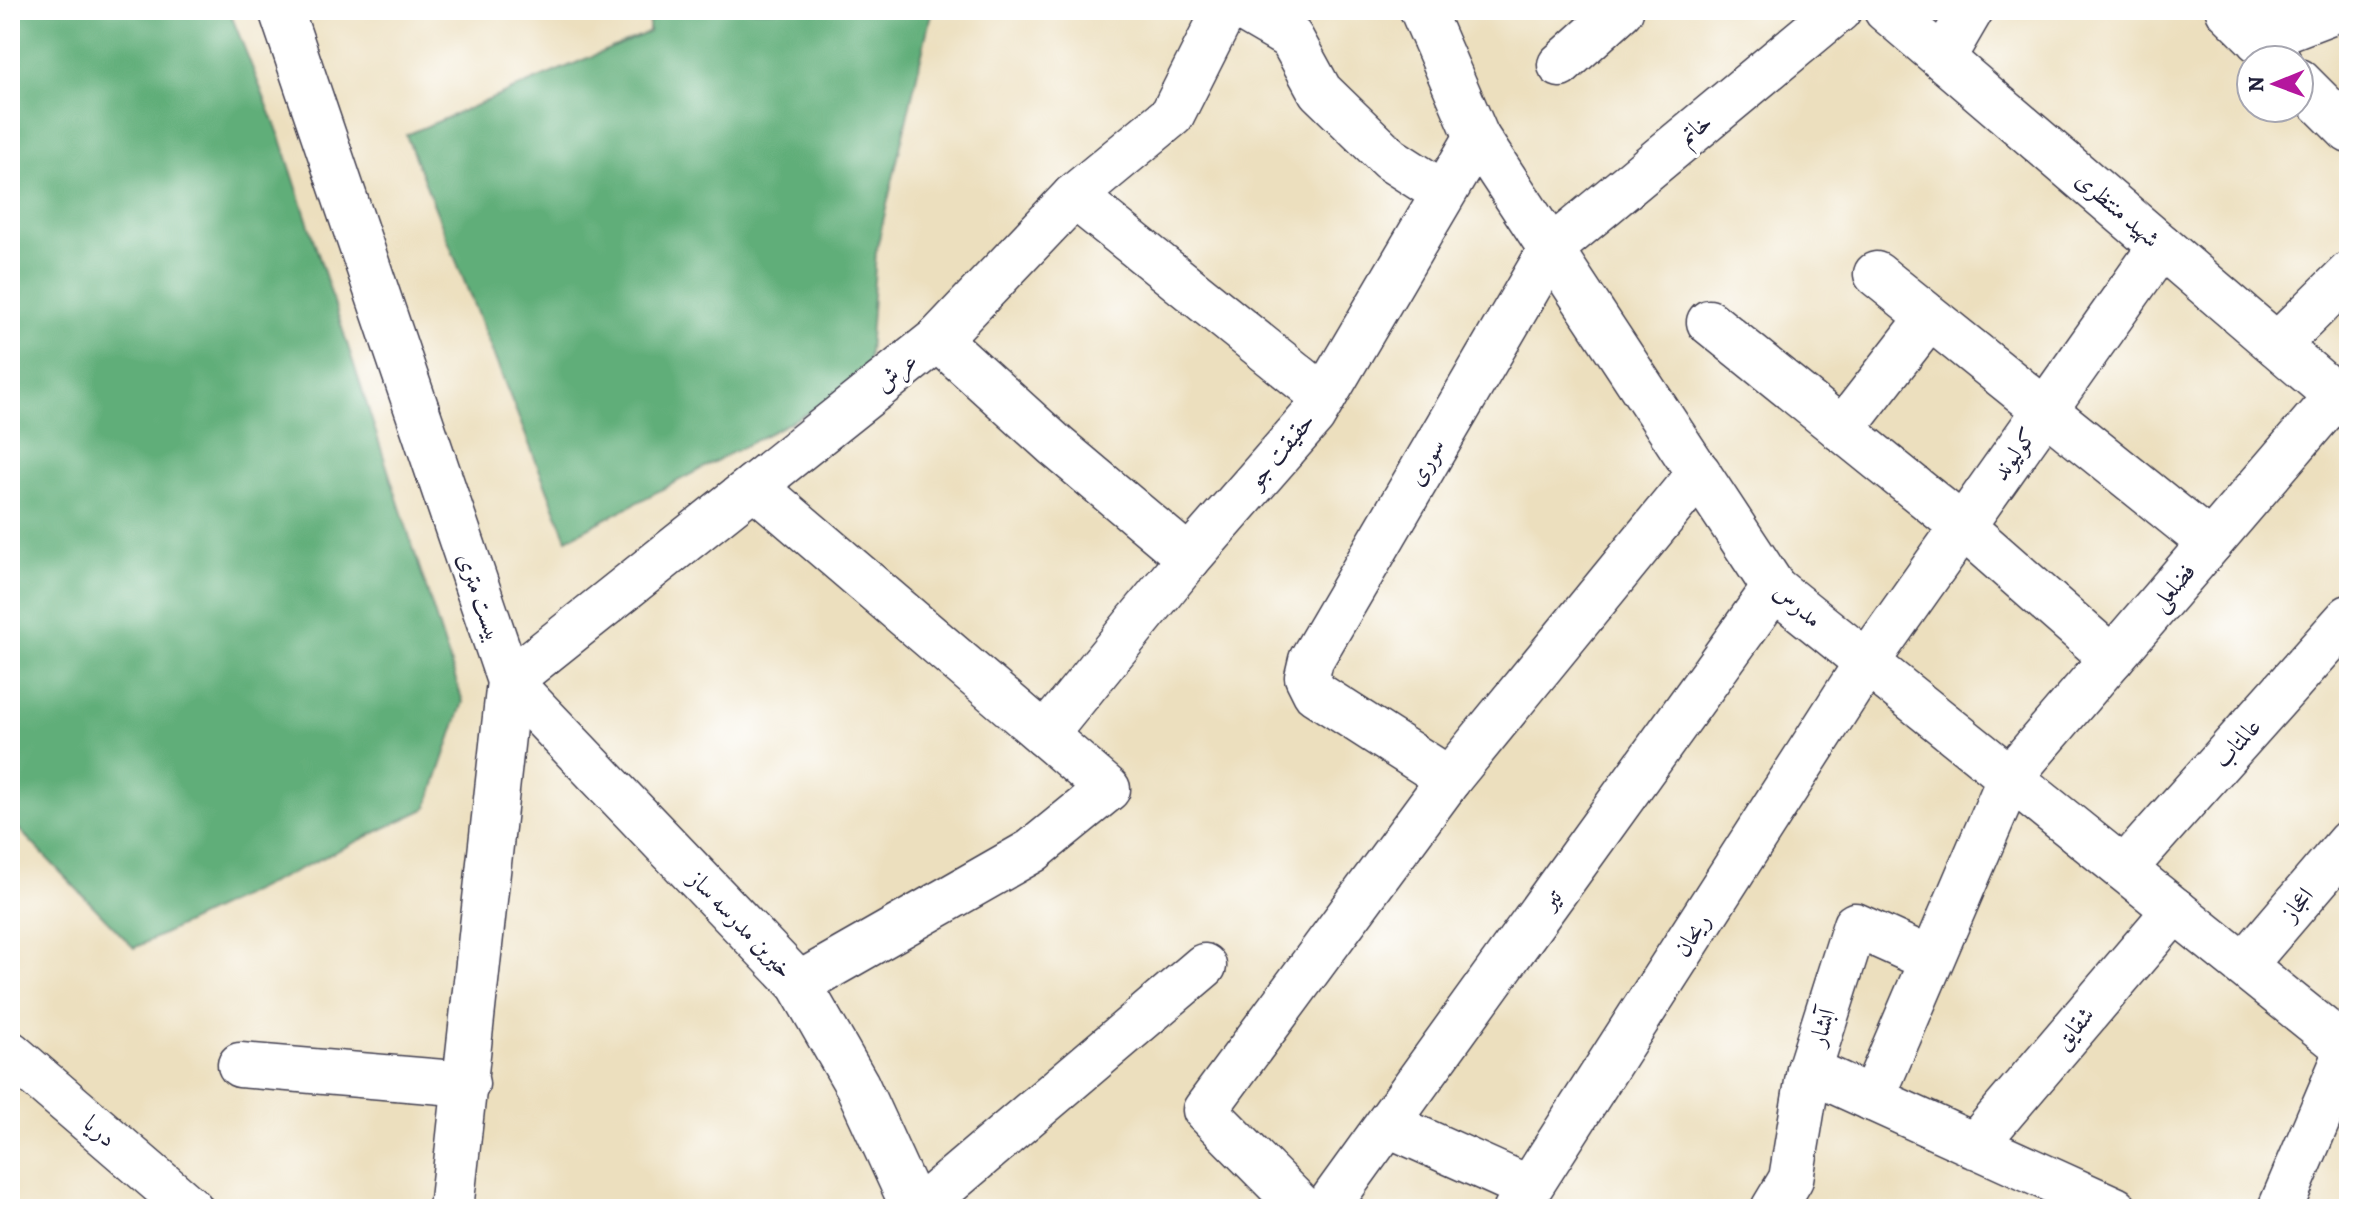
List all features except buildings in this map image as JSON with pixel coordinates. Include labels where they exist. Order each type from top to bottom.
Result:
[{"type":"street","name":"بیست متری","points":[[281,10],[509,681],[451,1209]]},
{"type":"street","name":"عرش","points":[[509,681],[938,339],[1074,196],[1172,115],[1225,10]]},
{"type":"street","points":[[1243,10],[1291,38],[1320,91],[1390,159],[1443,193]]},
{"type":"street","points":[[1560,65],[1621,10]]},
{"type":"street","name":"خاتم","points":[[1551,249],[1839,10]]},
{"type":"street","name":"شهید منتظری","points":[[1886,10],[2342,402]]},
{"type":"street","points":[[1943,58],[1971,10]]},
{"type":"street","points":[[2255,37],[2336,10]]},
{"type":"street","name":"مدرس","points":[[1424,11],[1477,137],[1774,588],[2348,1050]]},
{"type":"street","points":[[2315,97],[2349,131]]},
{"type":"street","name":"حقیقت جو","points":[[1045,735],[1189,558],[1313,416],[1477,137]]},
{"type":"street","points":[[1074,196],[1324,397]]},
{"type":"street","name":"کولیوند","points":[[1867,662],[2161,246]]},
{"type":"street","name":"سوری","points":[[1449,779],[1315,693],[1307,677],[1311,660],[1551,249]]},
{"type":"street","points":[[1876,274],[2210,543]]},
{"type":"street","points":[[2277,345],[2349,274]]},
{"type":"street","points":[[1842,430],[1929,318]]},
{"type":"street","points":[[1709,322],[1963,527],[2112,658]]},
{"type":"street","points":[[938,339],[1056,446],[1189,558]]},
{"type":"street","name":"فضلعلی","points":[[1872,1099],[2010,777],[2210,543],[2342,402]]},
{"type":"street","points":[[1303,1209],[1205,1110],[1449,779],[1699,473]]},
{"type":"street","points":[[754,486],[1108,789],[1032,851],[799,984]]},
{"type":"street","name":"تیر","points":[[1326,1209],[1774,588]]},
{"type":"street","name":"عالمتاب","points":[[2124,869],[2349,617]]},
{"type":"street","name":"ریحان","points":[[1523,1199],[1867,662]]},
{"type":"street","name":"خیرین مدرسه ساز","points":[[509,681],[799,984],[857,1085],[916,1209]]},
{"type":"street","name":"اعجاز","points":[[2244,965],[2349,842]]},
{"type":"street","name":"شقایق","points":[[1974,1146],[2175,910]]},
{"type":"street","name":"آبشار","points":[[1773,1209],[1791,1179],[1809,1070],[1855,925],[1930,959]]},
{"type":"street","points":[[916,1209],[1204,966]]},
{"type":"street","points":[[2280,1209],[2348,1050]]},
{"type":"street","name":"دریا","points":[[10,1053],[191,1209]]},
{"type":"street","points":[[240,1065],[467,1084]]},
{"type":"street","points":[[1809,1070],[1974,1146],[2038,1193],[2115,1209]]},
{"type":"street","points":[[1389,1125],[1523,1199]]},
{"type":"green space","points":[[10,10],[229,10],[281,139],[463,702],[427,808],[134,948],[10,820]]},
{"type":"green space","points":[[649,10],[932,10],[876,252],[867,382],[567,539],[406,135],[649,32]]}]
